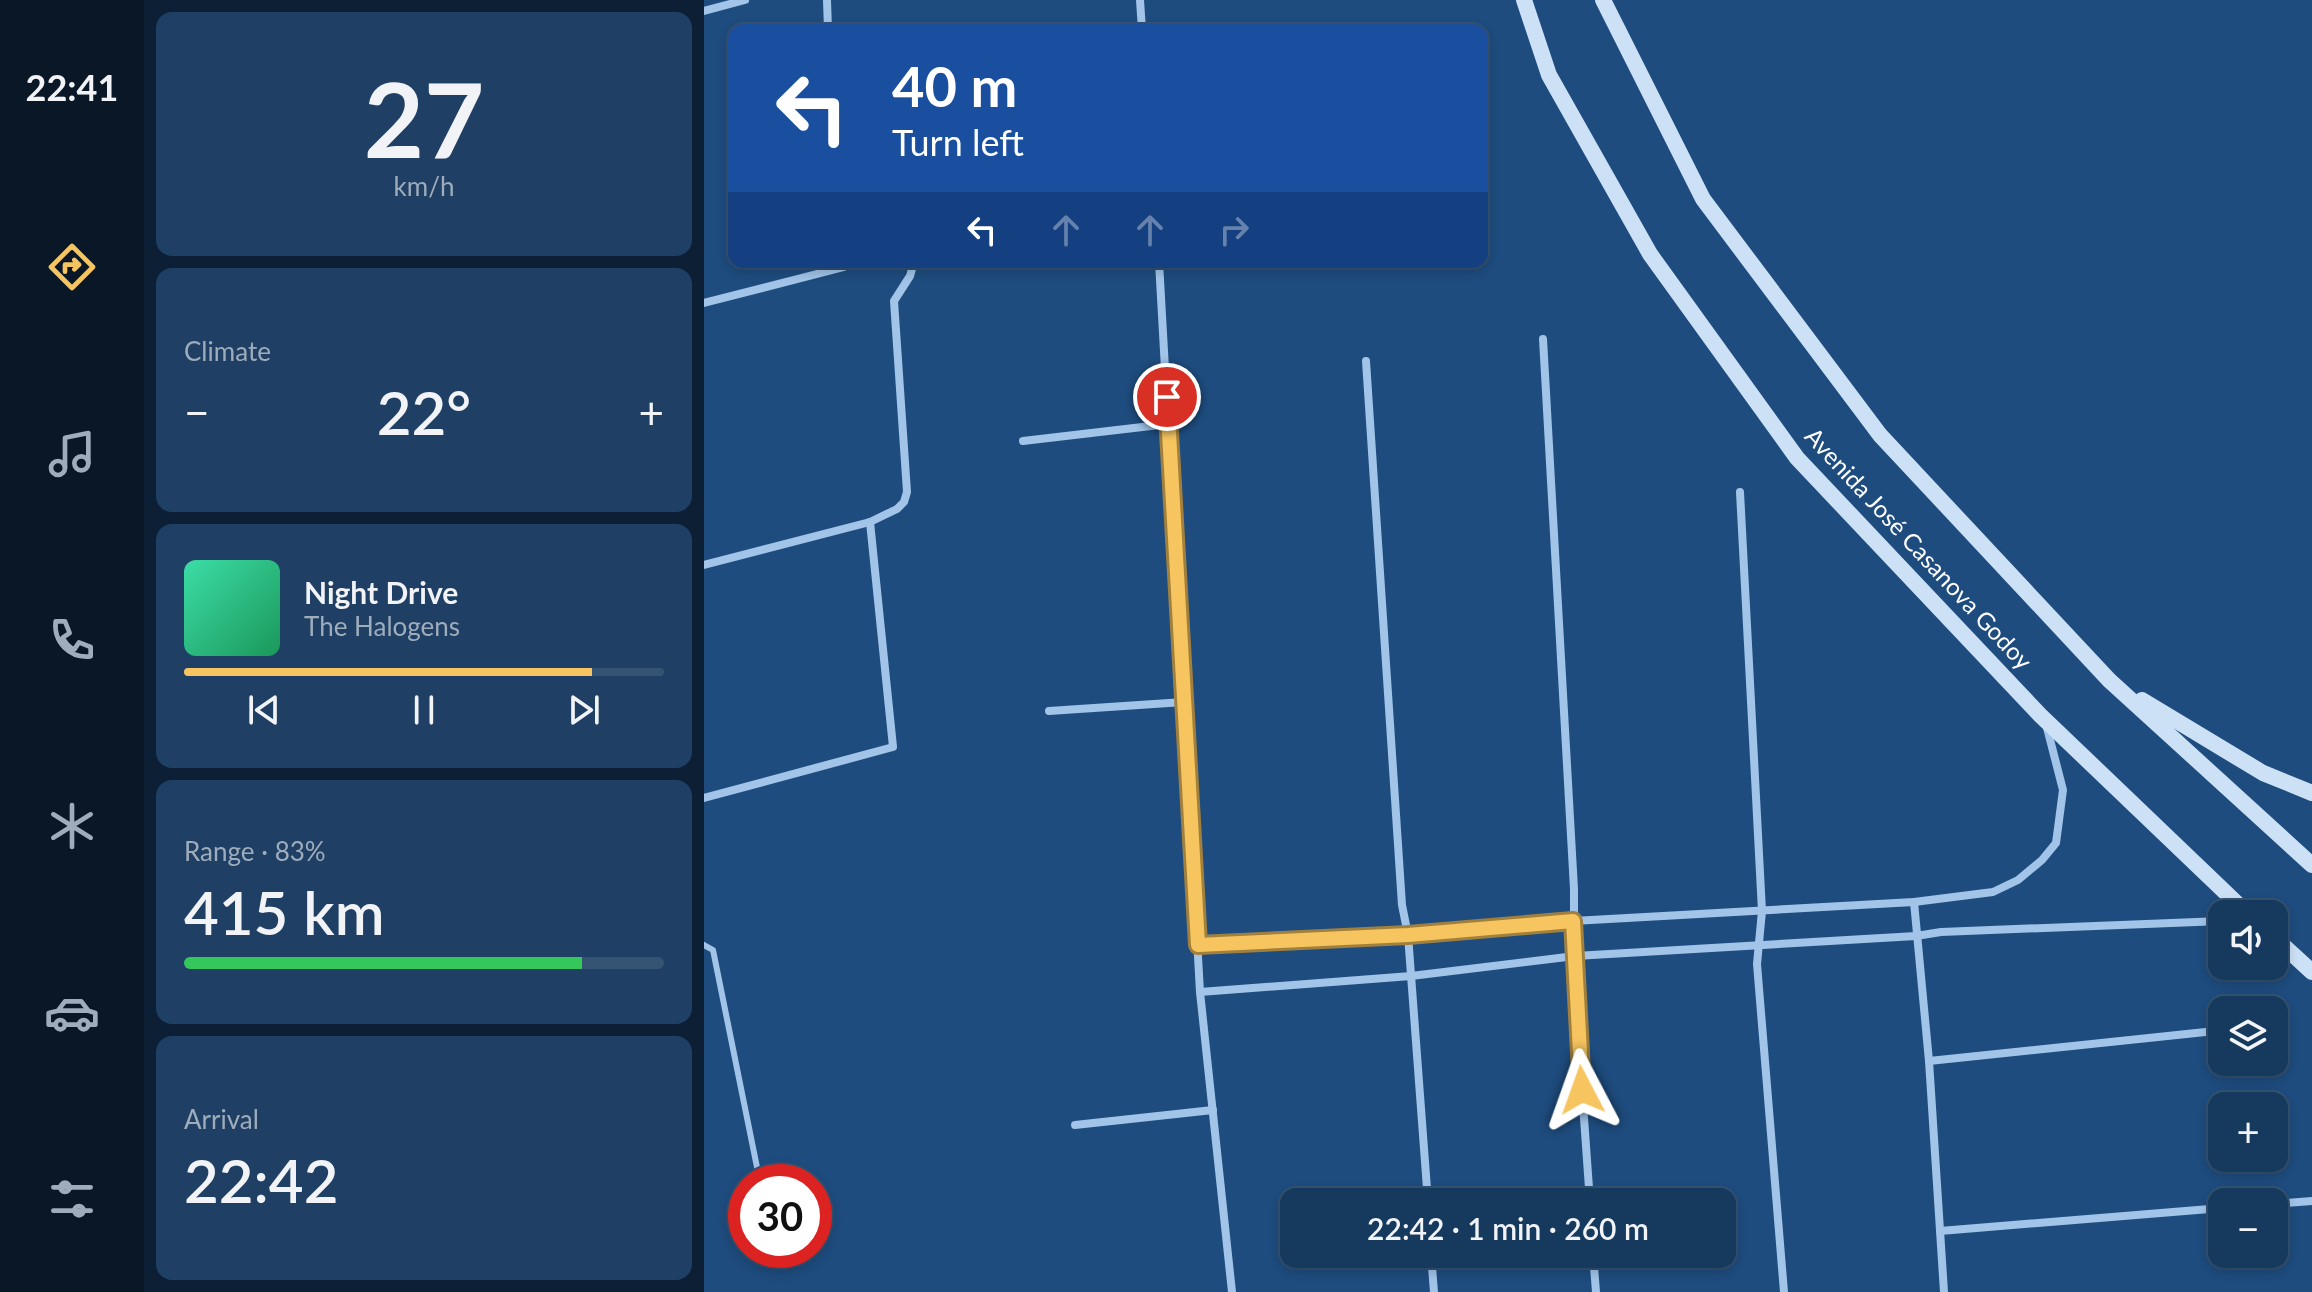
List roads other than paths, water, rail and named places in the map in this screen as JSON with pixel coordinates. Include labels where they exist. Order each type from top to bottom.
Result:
[{"type":"street","points":[[704,11],[745,0]]},
{"type":"street","points":[[827,0],[828,24]]},
{"type":"street","points":[[1140,0],[1142,24]]},
{"type":"street","name":"Avenida José Casanova Godoy","points":[[1524,0],[1549,75],[1650,254],[1797,458],[2044,719],[2233,900]]},
{"type":"street","name":"Avenida José Casanova Godoy","points":[[1603,0],[1703,199],[1880,435],[2109,680],[2312,865]]},
{"type":"street","points":[[704,303],[831,268]]},
{"type":"street","points":[[704,565],[870,522],[897,509],[904,502],[907,492],[894,301],[912,268]]},
{"type":"street","points":[[1159,268],[1200,992],[1232,1292]]},
{"type":"street","points":[[1543,339],[1574,873],[1574,978],[1589,1188]]},
{"type":"street","points":[[1366,361],[1402,905],[1408,935],[1427,1188]]},
{"type":"street","points":[[1023,441],[1168,424]]},
{"type":"street","points":[[1740,492],[1762,911],[1757,964],[1784,1292]]},
{"type":"street","points":[[704,798],[893,747],[870,522]]},
{"type":"street","points":[[2109,680],[2263,773],[2312,793]]},
{"type":"street","points":[[1049,711],[1184,702]]},
{"type":"street","points":[[1198,945],[1408,935],[1573,921],[1914,902],[1993,892],[2018,880],[2042,860],[2056,843],[2063,790],[2044,719]]},
{"type":"street","points":[[1914,902],[1929,1061],[1944,1292]]},
{"type":"street","points":[[1200,992],[1411,976],[1575,956],[1941,932],[2208,922]]},
{"type":"street","points":[[2288,950],[2312,972]]},
{"type":"street","points":[[1929,1061],[2208,1032]]},
{"type":"street","points":[[1075,1125],[1213,1110]]},
{"type":"street","points":[[2288,1203],[2312,1201]]},
{"type":"street","points":[[1940,1231],[2208,1209]]},
{"type":"street","points":[[1432,1268],[1434,1292]]},
{"type":"street","points":[[1594,1268],[1596,1292]]},
{"type":"lane","points":[[704,945],[713,950],[756,1164]]}]
